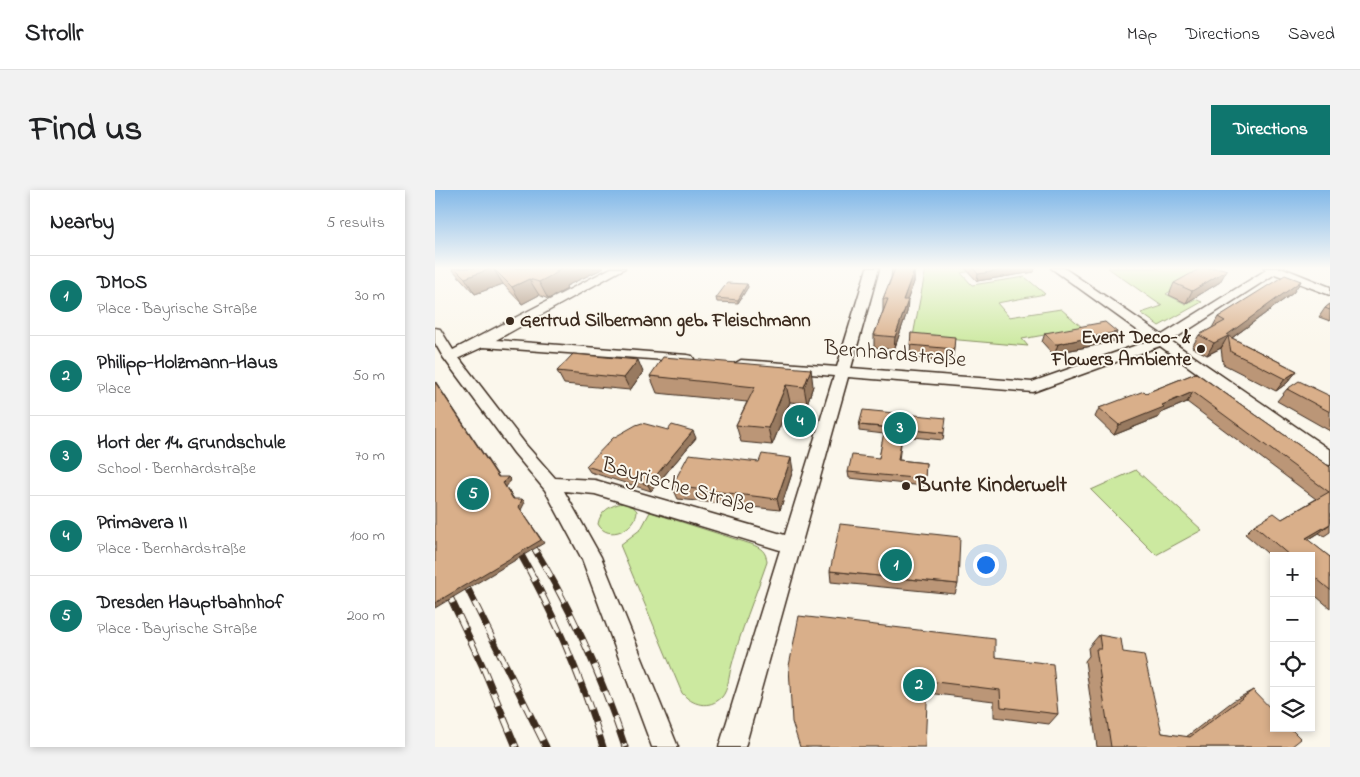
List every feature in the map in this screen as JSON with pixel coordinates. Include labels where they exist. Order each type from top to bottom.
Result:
[{"type":"street","points":[[450,356],[481,343],[571,294]]},
{"type":"street","points":[[732,747],[790,544],[865,294]]},
{"type":"street","points":[[1094,294],[1330,459]]},
{"type":"street","name":"Bernhardstraße","points":[[728,363],[1033,387],[1162,341],[1235,294]]},
{"type":"street","points":[[435,332],[450,356],[520,450],[551,485],[591,557],[665,747]]},
{"type":"street","points":[[481,343],[699,360]]},
{"type":"street","name":"Bayrische Straße","points":[[551,485],[595,486],[790,544]]},
{"type":"green space","points":[[921,294],[1045,294],[997,303],[1009,317],[1061,309],[1083,328],[1022,339],[1028,346],[913,336]]},
{"type":"green space","points":[[1145,294],[1166,294],[1186,304],[1195,299],[1202,302],[1159,326],[1141,313],[1162,306]]},
{"type":"green space","points":[[1136,470],[1202,530],[1156,555],[1091,490]]},
{"type":"green space","points":[[630,503],[637,511],[632,523],[627,528],[615,533],[603,530],[598,524],[601,516],[610,507]]},
{"type":"green space","points":[[650,512],[751,544],[760,549],[765,555],[767,562],[739,641],[726,691],[722,697],[712,704],[696,703],[682,693],[620,545],[641,529]]},
{"type":"building","points":[[719,294],[741,294],[738,300],[716,298]]},
{"type":"building","points":[[885,294],[905,294],[903,300],[908,300],[895,337],[874,335],[888,299],[883,299]]},
{"type":"building","points":[[1255,294],[1283,294],[1228,336],[1214,343],[1199,335],[1225,321],[1218,317]]},
{"type":"building","points":[[1105,322],[1117,332],[1058,344],[1055,344],[1045,333]]},
{"type":"building","points":[[911,333],[955,337],[954,349],[910,345]]},
{"type":"building","points":[[1228,336],[1297,371],[1285,379],[1231,352]]},
{"type":"building","points":[[573,354],[638,360],[624,378],[557,371]]},
{"type":"building","points":[[663,357],[811,369],[804,387],[786,385],[768,428],[736,425],[755,387],[650,376]]},
{"type":"building","points":[[1196,373],[1330,467],[1330,524],[1306,538],[1330,557],[1330,590],[1315,577],[1315,552],[1285,552],[1254,525],[1274,513],[1282,519],[1329,492],[1193,392],[1162,405],[1164,407],[1119,425],[1099,408],[1144,391],[1146,393]]},
{"type":"building","points":[[1299,381],[1330,396],[1330,412],[1287,389]]},
{"type":"building","points":[[435,382],[498,477],[508,477],[503,483],[513,499],[522,499],[519,507],[541,540],[435,603]]},
{"type":"building","points":[[863,410],[946,418],[944,433],[903,429],[898,460],[926,463],[925,479],[848,472],[852,455],[879,458],[885,427],[859,425]]},
{"type":"building","points":[[642,423],[668,430],[672,425],[693,431],[648,485],[586,466],[613,438]]},
{"type":"building","points":[[689,454],[759,462],[762,454],[791,458],[777,499],[672,486]]},
{"type":"building","points":[[840,524],[960,537],[958,584],[830,571]]},
{"type":"building","points":[[799,616],[995,639],[995,657],[1053,664],[1058,714],[1001,707],[1000,690],[928,681],[925,747],[800,747],[792,722],[789,666]]},
{"type":"building","points":[[1099,635],[1121,639],[1123,652],[1144,655],[1162,733],[1190,737],[1253,690],[1270,708],[1270,732],[1294,732],[1301,739],[1291,747],[1111,747],[1096,649],[1101,649]]},
{"type":"railway","points":[[528,537],[531,542]]},
{"type":"railway","points":[[530,541],[571,615],[595,667],[625,747]]},
{"type":"railway","points":[[515,544],[529,568],[565,643],[603,747]]},
{"type":"railway","points":[[435,565],[482,665],[516,747]]},
{"type":"railway","points":[[462,577],[546,747]]},
{"type":"place","name":"Gertrud Silbermann geb. Fleischmann","points":[[510,321]]},
{"type":"place","name":"Event Deco- & Flowers Ambiente","points":[[1201,349]]},
{"type":"place","name":"Primavera II","points":[[800,421]]},
{"type":"place","name":"Hort der 14. Grundschule","points":[[900,428]]},
{"type":"place","name":"Bunte Kinderwelt","points":[[906,486]]},
{"type":"place","name":"Dresden Hauptbahnhof","points":[[473,494]]},
{"type":"place","name":"DMOS","points":[[896,565]]},
{"type":"place","name":"Philipp-Holzmann-Haus","points":[[919,685]]}]
